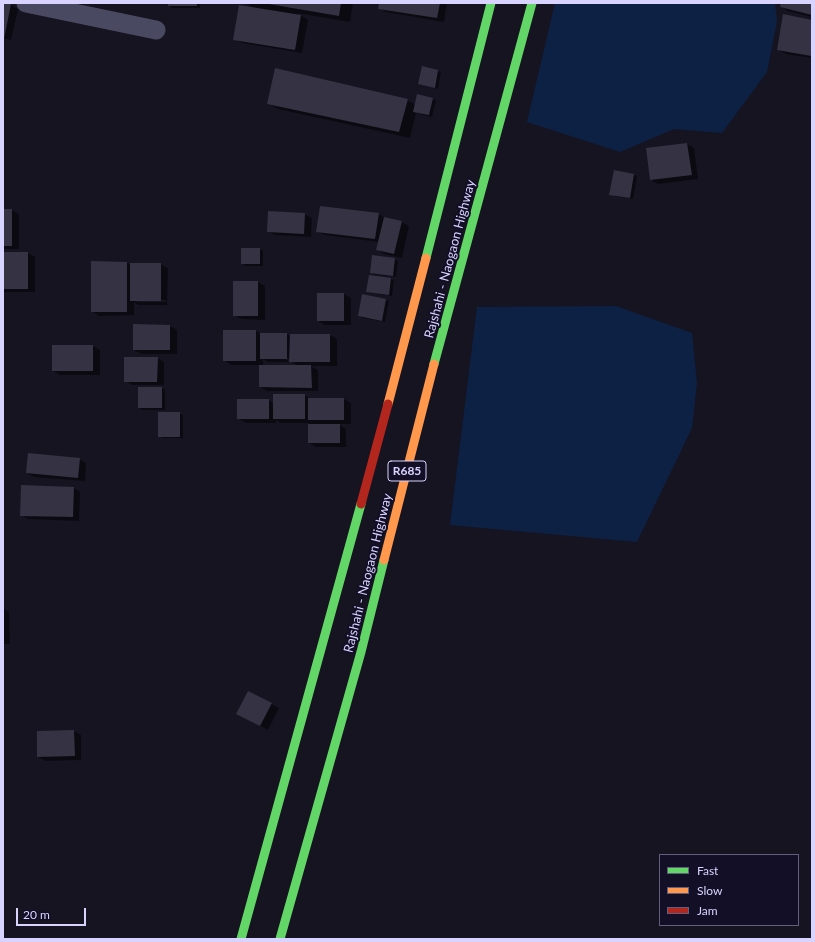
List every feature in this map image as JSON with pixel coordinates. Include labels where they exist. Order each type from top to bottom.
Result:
[{"type":"main road","name":"Rajshahi - Naogaon Highway","points":[[241,939],[403,348],[491,3]]},
{"type":"main road","name":"Rajshahi - Naogaon Highway","points":[[280,939],[361,652],[436,357],[532,3]]},
{"type":"street","points":[[26,3],[156,30]]},
{"type":"water","points":[[555,3],[775,3],[777,21],[767,72],[722,133],[674,129],[620,152],[527,122]]},
{"type":"water","points":[[616,306],[692,333],[697,383],[692,428],[637,542],[450,525],[477,307]]},
{"type":"building","points":[[3,3],[11,4],[4,39],[3,39]]},
{"type":"building","points":[[168,3],[197,3],[197,6],[168,6]]},
{"type":"building","points":[[263,3],[341,3],[339,16]]},
{"type":"building","points":[[379,3],[440,3],[437,18],[378,9]]},
{"type":"building","points":[[781,3],[812,3],[812,15],[780,7]]},
{"type":"building","points":[[239,5],[301,15],[295,50],[233,40]]},
{"type":"building","points":[[783,14],[812,20],[811,56],[777,50]]},
{"type":"building","points":[[422,66],[438,70],[435,88],[418,84]]},
{"type":"building","points":[[275,68],[408,99],[399,132],[267,104]]},
{"type":"building","points":[[417,94],[433,98],[429,115],[413,112]]},
{"type":"building","points":[[687,143],[692,175],[650,180],[646,148]]},
{"type":"building","points":[[614,170],[634,174],[630,198],[609,195]]},
{"type":"building","points":[[320,206],[379,213],[375,239],[316,232]]},
{"type":"building","points":[[3,209],[12,209],[12,246],[3,246]]},
{"type":"building","points":[[268,211],[305,213],[304,234],[267,232]]},
{"type":"building","points":[[384,217],[402,221],[394,254],[376,250]]},
{"type":"building","points":[[241,248],[260,248],[260,264],[241,264]]},
{"type":"building","points":[[3,252],[28,252],[28,289],[3,289]]},
{"type":"building","points":[[372,255],[395,258],[393,276],[370,273]]},
{"type":"building","points":[[91,261],[127,262],[127,312],[91,312]]},
{"type":"building","points":[[130,263],[161,263],[161,301],[130,301]]},
{"type":"building","points":[[369,275],[391,278],[389,295],[366,292]]},
{"type":"building","points":[[233,281],[258,281],[258,316],[233,316]]},
{"type":"building","points":[[317,293],[344,293],[344,321],[317,321]]},
{"type":"building","points":[[362,294],[386,299],[382,321],[358,316]]},
{"type":"building","points":[[133,324],[170,325],[170,350],[133,350]]},
{"type":"building","points":[[223,330],[256,330],[256,361],[223,361]]},
{"type":"building","points":[[260,333],[287,333],[287,359],[260,359]]},
{"type":"building","points":[[290,334],[330,334],[330,362],[289,362]]},
{"type":"building","points":[[52,345],[93,345],[93,371],[52,371]]},
{"type":"building","points":[[124,357],[158,357],[157,382],[124,382]]},
{"type":"building","points":[[259,365],[311,365],[312,388],[259,387]]},
{"type":"building","points":[[138,387],[162,387],[162,408],[138,408]]},
{"type":"building","points":[[273,394],[305,394],[305,419],[273,419]]},
{"type":"building","points":[[308,398],[344,398],[344,420],[308,420]]},
{"type":"building","points":[[237,399],[269,399],[269,419],[237,419]]},
{"type":"building","points":[[158,412],[180,412],[180,437],[158,437]]},
{"type":"building","points":[[308,424],[340,424],[340,443],[308,443]]},
{"type":"building","points":[[28,453],[80,458],[78,478],[26,473]]},
{"type":"building","points":[[21,485],[74,487],[73,517],[20,516]]},
{"type":"building","points":[[248,691],[272,703],[260,726],[236,714]]},
{"type":"building","points":[[74,730],[75,756],[37,757],[37,731]]},
{"type":"traffic: fast","points":[[426,258],[491,3]]},
{"type":"traffic: fast","points":[[434,364],[532,3]]},
{"type":"traffic: fast","points":[[241,939],[361,504]]},
{"type":"traffic: fast","points":[[280,939],[361,652],[384,560]]},
{"type":"traffic: slow","points":[[388,404],[426,258]]},
{"type":"traffic: slow","points":[[384,560],[434,364]]},
{"type":"traffic: jam","points":[[361,504],[388,404]]}]
